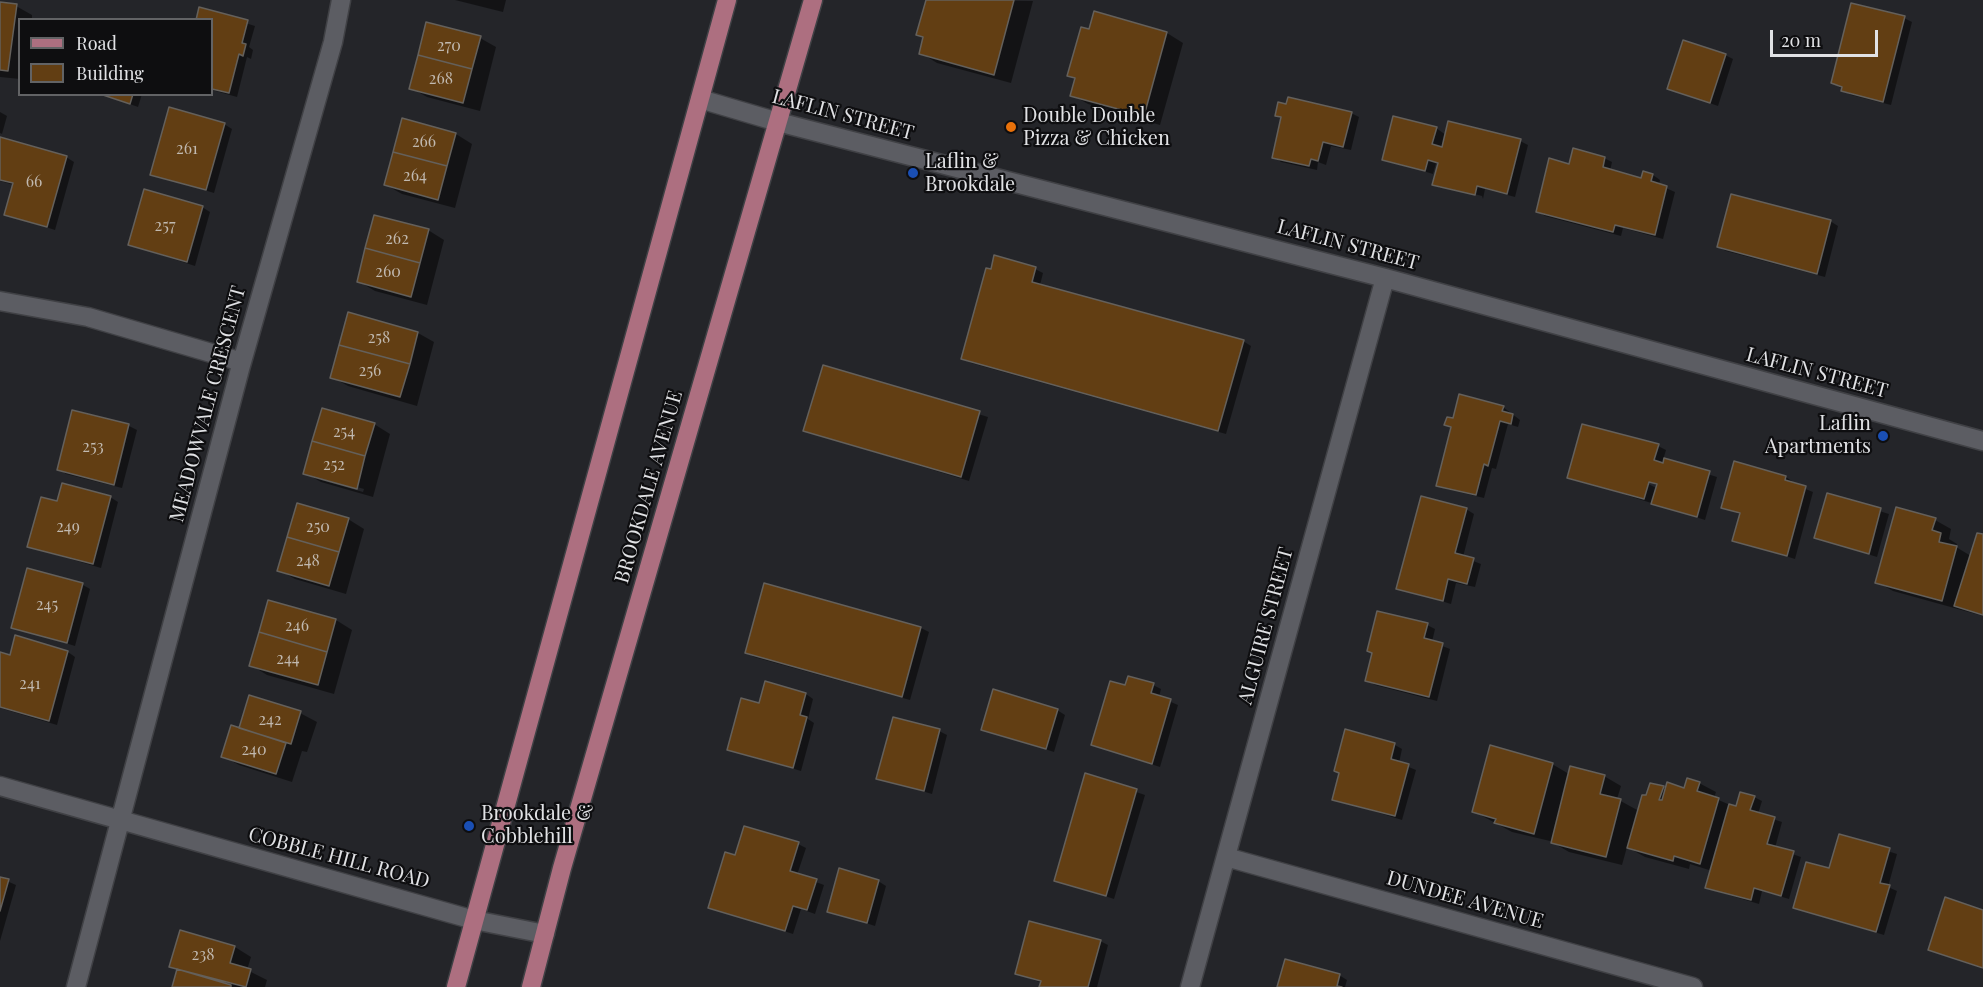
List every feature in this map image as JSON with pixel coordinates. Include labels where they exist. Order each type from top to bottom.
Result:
[{"type":"main road","points":[[456,987],[727,0]]},
{"type":"main road","name":"BROOKDALE AVENUE","points":[[531,987],[813,0]]},
{"type":"street","name":"MEADOWVALE CRESCENT","points":[[76,987],[122,821],[242,362],[333,42],[341,0]]},
{"type":"street","name":"LAFLIN STREET","points":[[700,99],[778,122],[1385,278],[1983,441]]},
{"type":"street","name":"ALGUIRE STREET","points":[[1190,987],[1385,278]]},
{"type":"street","points":[[0,301],[88,317],[242,362]]},
{"type":"street","points":[[0,786],[122,821]]},
{"type":"street","name":"COBBLE HILL ROAD","points":[[122,821],[474,920],[545,934]]},
{"type":"street","name":"DUNDEE AVENUE","points":[[1226,857],[1693,987]]},
{"type":"building","points":[[926,0],[1014,0],[994,75],[919,54],[923,37],[916,35]]},
{"type":"building","points":[[0,2],[17,4],[8,71],[0,70]]},
{"type":"building","points":[[1851,3],[1905,16],[1883,102],[1841,91],[1842,87],[1831,83]]},
{"type":"building","points":[[199,7],[248,20],[242,43],[246,44],[243,56],[239,54],[229,93],[213,89],[213,18],[196,18]]},
{"type":"building","points":[[1094,11],[1167,32],[1144,116],[1070,96],[1075,78],[1067,76],[1081,27],[1089,29]]},
{"type":"building","points":[[426,22],[481,36],[472,69],[418,55]]},
{"type":"building","points":[[1683,40],[1726,54],[1710,103],[1667,89]]},
{"type":"building","points":[[418,55],[472,69],[463,103],[409,89]]},
{"type":"building","points":[[106,96],[132,96],[130,104]]},
{"type":"building","points":[[1288,97],[1352,112],[1343,147],[1323,142],[1318,161],[1311,159],[1309,166],[1272,158],[1281,117],[1275,116],[1278,102],[1286,104]]},
{"type":"building","points":[[169,107],[225,123],[206,190],[150,175]]},
{"type":"building","points":[[1393,116],[1437,127],[1432,144],[1442,147],[1448,121],[1521,139],[1507,194],[1477,186],[1475,195],[1432,185],[1438,163],[1428,160],[1425,171],[1382,160]]},
{"type":"building","points":[[402,118],[456,133],[447,166],[393,152]]},
{"type":"building","points":[[0,137],[67,156],[47,227],[4,215],[13,183],[0,180]]},
{"type":"building","points":[[1573,148],[1605,157],[1603,167],[1641,178],[1643,171],[1653,174],[1651,181],[1667,186],[1655,235],[1615,225],[1613,232],[1536,212],[1549,158],[1569,164]]},
{"type":"building","points":[[393,152],[447,166],[438,200],[384,185]]},
{"type":"building","points":[[144,189],[203,206],[187,262],[128,245]]},
{"type":"building","points":[[1731,194],[1831,220],[1817,274],[1717,247]]},
{"type":"building","points":[[374,215],[429,229],[420,263],[365,248]]},
{"type":"building","points":[[365,248],[420,263],[411,297],[357,282]]},
{"type":"building","points":[[994,255],[1036,267],[1032,282],[1244,340],[1218,431],[961,359],[986,268],[991,269]]},
{"type":"building","points":[[348,312],[418,332],[410,364],[339,345]]},
{"type":"building","points":[[339,345],[410,364],[400,397],[330,378]]},
{"type":"building","points":[[823,365],[980,411],[961,477],[803,431]]},
{"type":"building","points":[[1459,394],[1504,406],[1502,411],[1513,414],[1511,424],[1500,421],[1488,466],[1484,464],[1476,495],[1436,486],[1451,427],[1444,425],[1447,417],[1453,418]]},
{"type":"building","points":[[322,408],[375,423],[365,456],[312,441]]},
{"type":"building","points":[[72,410],[129,424],[114,485],[57,470]]},
{"type":"building","points":[[1582,424],[1659,444],[1654,460],[1663,463],[1664,458],[1710,471],[1697,517],[1651,504],[1657,484],[1649,482],[1644,499],[1567,478]]},
{"type":"building","points":[[312,441],[365,456],[357,489],[303,474]]},
{"type":"building","points":[[1734,461],[1786,476],[1785,480],[1806,486],[1787,556],[1732,541],[1740,513],[1721,508]]},
{"type":"building","points":[[62,483],[111,496],[93,564],[27,547],[41,497],[57,501]]},
{"type":"building","points":[[1827,493],[1881,508],[1869,554],[1814,538]]},
{"type":"building","points":[[1421,496],[1467,508],[1455,553],[1474,558],[1467,584],[1448,579],[1443,601],[1396,589]]},
{"type":"building","points":[[297,503],[349,518],[339,552],[287,537]]},
{"type":"building","points":[[1896,507],[1936,518],[1932,530],[1941,533],[1939,542],[1957,546],[1942,601],[1875,583]]},
{"type":"building","points":[[1977,533],[1983,534],[1983,615],[1954,606]]},
{"type":"building","points":[[287,537],[339,552],[329,586],[277,571]]},
{"type":"building","points":[[27,568],[83,583],[67,643],[11,628]]},
{"type":"building","points":[[764,583],[921,627],[902,697],[745,653]]},
{"type":"building","points":[[268,600],[336,619],[327,652],[259,632]]},
{"type":"building","points":[[1377,611],[1428,623],[1424,638],[1443,643],[1429,697],[1365,681],[1372,653],[1367,651]]},
{"type":"building","points":[[259,632],[327,652],[318,685],[249,666]]},
{"type":"building","points":[[15,635],[68,651],[49,721],[0,707],[0,652],[10,655]]},
{"type":"building","points":[[1128,676],[1154,683],[1151,693],[1171,699],[1152,764],[1091,745],[1110,681],[1125,685]]},
{"type":"building","points":[[765,681],[806,693],[800,715],[807,717],[793,768],[727,750],[741,698],[759,703]]},
{"type":"building","points":[[993,689],[1058,709],[1046,749],[981,730]]},
{"type":"building","points":[[249,695],[301,711],[291,744],[239,728]]},
{"type":"building","points":[[893,717],[940,729],[924,791],[876,779]]},
{"type":"building","points":[[231,725],[286,743],[276,774],[221,757]]},
{"type":"building","points":[[1345,729],[1395,743],[1391,759],[1409,764],[1395,816],[1332,800],[1339,773],[1334,771]]},
{"type":"building","points":[[1490,745],[1553,763],[1534,834],[1494,823],[1496,819],[1472,812]]},
{"type":"building","points":[[1570,766],[1605,775],[1600,794],[1621,799],[1606,857],[1551,843]]},
{"type":"building","points":[[1085,773],[1137,789],[1106,896],[1054,881]]},
{"type":"building","points":[[1687,778],[1700,782],[1697,791],[1719,798],[1700,864],[1674,856],[1673,861],[1627,848],[1642,795],[1646,795],[1650,783],[1664,786],[1659,800],[1662,800],[1667,782],[1684,788]]},
{"type":"building","points":[[1740,792],[1755,796],[1750,810],[1775,817],[1767,844],[1794,851],[1781,896],[1754,888],[1751,900],[1705,888],[1729,804],[1736,806]]},
{"type":"building","points":[[744,826],[799,842],[790,871],[817,879],[807,910],[793,906],[785,931],[708,908],[725,852],[735,855]]},
{"type":"building","points":[[1839,834],[1890,848],[1880,883],[1890,885],[1876,932],[1793,908],[1806,862],[1829,868]]},
{"type":"building","points":[[839,868],[879,880],[867,923],[827,912]]},
{"type":"building","points":[[0,877],[9,879],[0,911]]},
{"type":"building","points":[[1945,897],[1983,910],[1983,968],[1928,950]]},
{"type":"building","points":[[1029,921],[1101,940],[1088,987],[1039,987],[1041,981],[1015,974]]},
{"type":"building","points":[[180,930],[235,946],[230,963],[251,969],[246,987],[169,967]]},
{"type":"building","points":[[1285,959],[1340,974],[1337,986],[1342,987],[1277,987]]},
{"type":"building","points":[[177,969],[231,985],[231,987],[172,987]]},
{"type":"place","name":"Double Double Pizza & Chicken","points":[[1011,127]]},
{"type":"place","name":"Laflin & Brookdale","points":[[913,173]]},
{"type":"place","name":"Laflin Apartments","points":[[1883,436]]},
{"type":"place","name":"Brookdale & Cobblehill","points":[[469,826]]}]
